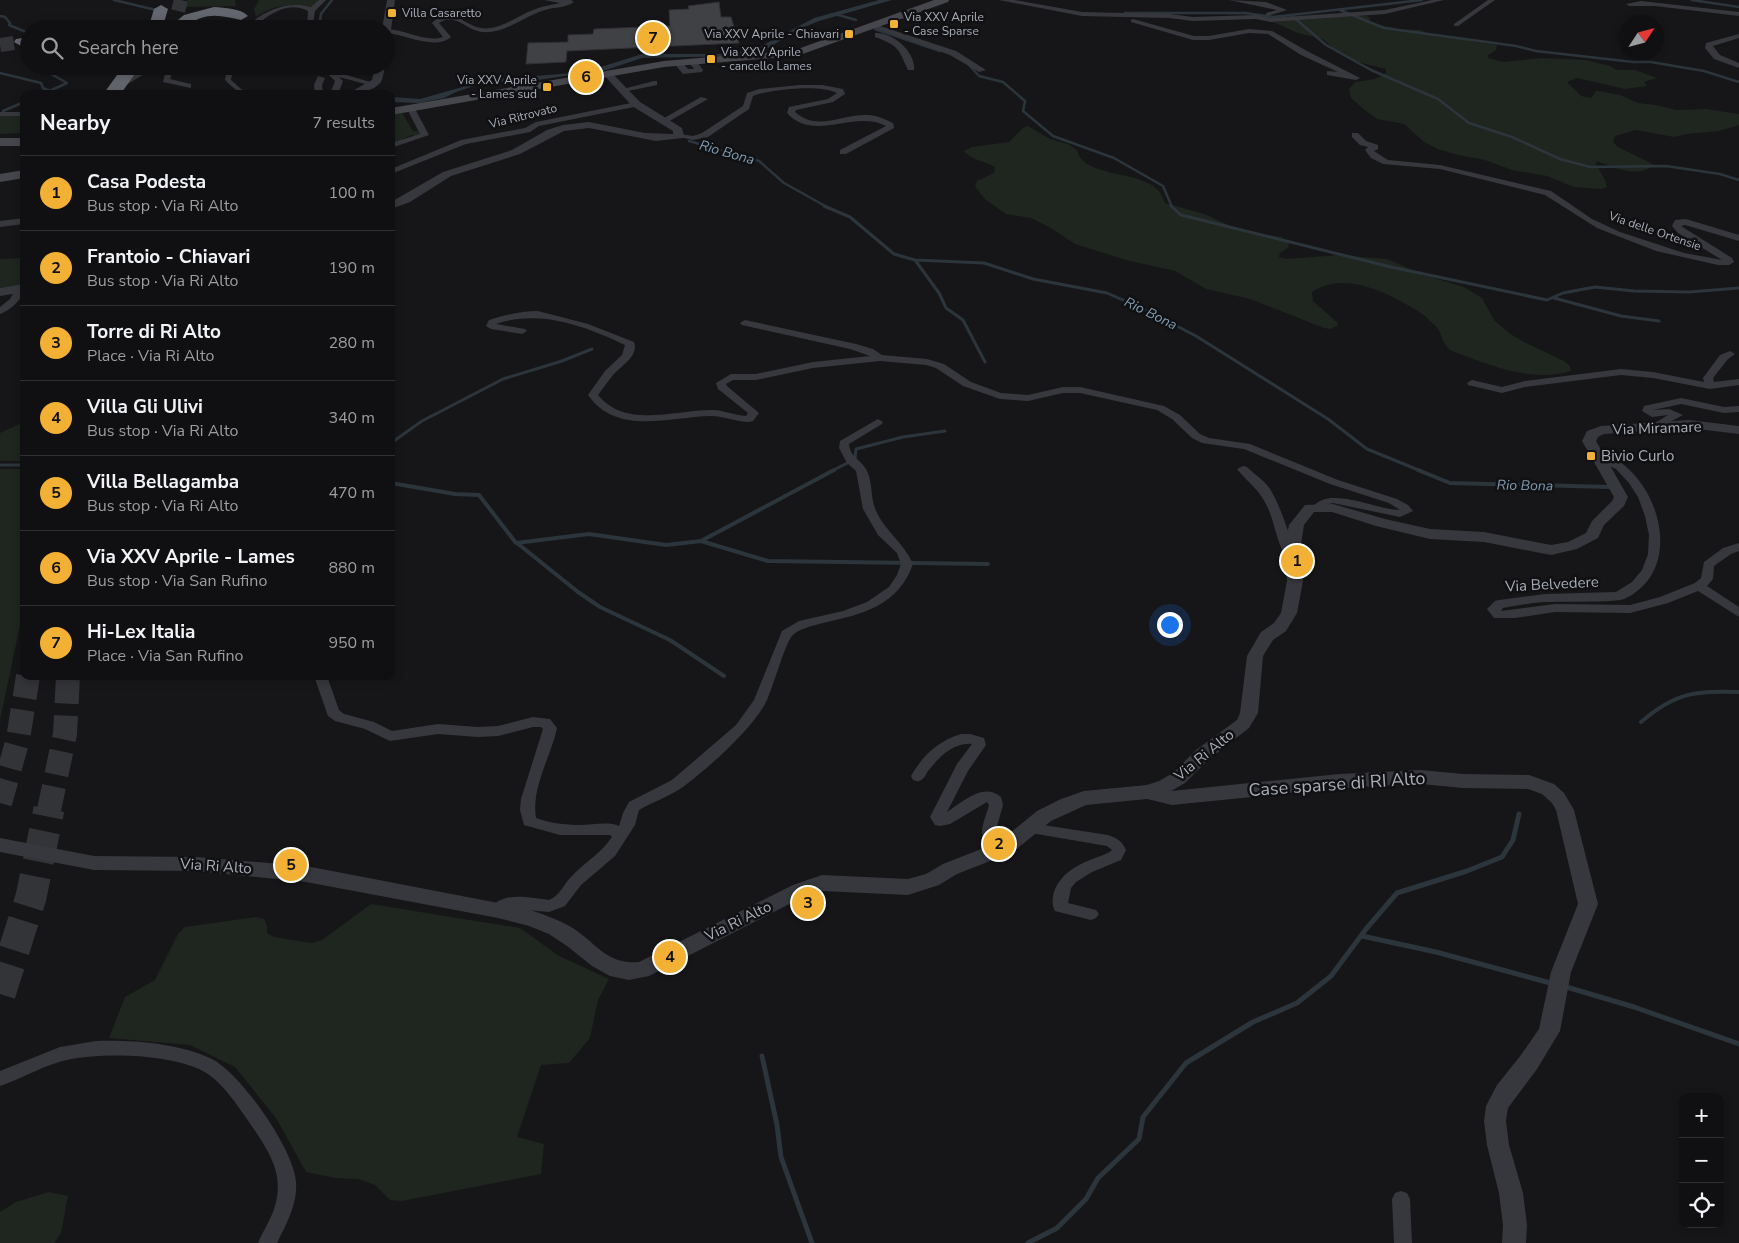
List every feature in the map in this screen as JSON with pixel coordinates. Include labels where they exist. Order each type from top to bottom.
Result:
[{"type":"highway","points":[[239,0],[240,20]]},
{"type":"highway","points":[[158,20],[162,9]]},
{"type":"highway","points":[[173,20],[178,11]]},
{"type":"highway","points":[[185,20],[189,17],[207,12],[229,12],[236,20]]},
{"type":"highway","points":[[115,90],[126,75]]},
{"type":"highway","points":[[129,90],[138,75]]},
{"type":"main road","points":[[395,112],[677,62],[791,54],[944,0]]},
{"type":"main road","points":[[0,142],[20,142]]},
{"type":"main road","points":[[0,178],[20,175]]},
{"type":"street","points":[[310,20],[312,10],[324,0]]},
{"type":"street","points":[[387,20],[391,0]]},
{"type":"street","points":[[395,31],[434,41],[442,41],[447,37],[436,23],[443,18],[456,18],[480,30],[491,29],[540,9],[571,2],[547,0]]},
{"type":"street","points":[[1002,0],[1141,23],[1193,38],[1249,32],[1270,32],[1304,53],[1356,78],[1330,73]]},
{"type":"street","points":[[1232,0],[1266,4],[1284,10],[1259,17]]},
{"type":"street","points":[[1082,14],[1169,16],[1193,19],[1259,17],[1277,19],[1385,12],[1441,0]]},
{"type":"street","points":[[1456,24],[1492,0]]},
{"type":"street","points":[[1629,4],[1638,2],[1739,14]]},
{"type":"street","points":[[258,20],[265,14],[281,7],[300,6],[312,10]]},
{"type":"street","points":[[901,16],[916,22],[926,20]]},
{"type":"street","points":[[869,28],[901,46],[907,54],[911,68]]},
{"type":"street","points":[[869,28],[953,53],[982,70]]},
{"type":"street","points":[[1739,36],[1709,45],[1709,48],[1717,56],[1739,66]]},
{"type":"street","points":[[608,74],[636,104],[678,130],[679,136]]},
{"type":"street","points":[[112,90],[138,75]]},
{"type":"street","points":[[166,75],[166,80],[188,86]]},
{"type":"street","points":[[229,75],[228,80],[239,90]]},
{"type":"street","points":[[334,75],[339,81],[336,90]]},
{"type":"street","points":[[340,75],[372,84]]},
{"type":"street","points":[[360,90],[377,80],[378,75]]},
{"type":"street","points":[[319,90],[318,85],[321,78]]},
{"type":"street","points":[[623,90],[654,83]]},
{"type":"street","points":[[395,204],[449,173],[514,153],[550,132],[560,129],[586,124],[638,136],[693,138],[705,135],[746,107],[750,95],[759,91],[833,89],[840,91],[841,94],[834,100],[798,106],[792,109],[791,112],[800,121],[812,124],[865,117],[882,120],[890,125],[890,128],[843,152]]},
{"type":"street","points":[[663,121],[704,99]]},
{"type":"street","name":"Via Ritrovato","points":[[395,170],[464,142],[527,130],[536,124],[636,104]]},
{"type":"street","points":[[395,145],[425,135],[411,110]]},
{"type":"street","points":[[0,114],[20,114]]},
{"type":"street","name":"Via delle Ortensie","points":[[1355,135],[1363,143],[1375,147],[1369,150],[1374,156],[1386,162],[1440,167],[1548,193],[1590,221],[1618,234],[1681,255],[1714,263],[1729,262],[1729,260],[1681,231],[1676,226],[1678,222],[1698,225],[1739,238]]},
{"type":"street","points":[[0,224],[20,222]]},
{"type":"street","points":[[0,292],[20,288]]},
{"type":"street","points":[[0,311],[14,301],[20,291]]},
{"type":"street","points":[[522,331],[491,326],[492,322],[538,314],[630,344],[630,350],[626,357],[609,373],[593,394],[597,402],[620,416],[657,418],[713,413],[749,419],[754,413],[722,387],[724,380],[756,377],[813,365],[880,358],[928,362],[940,366],[967,384],[1000,396],[1015,399],[1073,389],[1160,408],[1176,417],[1196,436],[1206,441],[1246,446],[1334,482],[1393,501],[1404,507],[1406,511],[1400,514],[1333,500],[1322,503],[1319,507]]},
{"type":"street","points":[[745,323],[852,346],[869,351],[880,358]]},
{"type":"street","points":[[1710,386],[1708,378],[1724,357],[1730,354]]},
{"type":"street","points":[[1472,383],[1502,390],[1525,384],[1621,372],[1653,375],[1710,386],[1739,382]]},
{"type":"street","points":[[1662,426],[1660,423],[1678,415],[1669,412],[1652,414],[1647,411],[1648,408],[1681,402],[1724,410],[1739,409]]},
{"type":"street","points":[[498,910],[507,904],[549,906],[560,902],[576,881],[610,852],[628,825],[630,813],[634,806],[677,784],[741,728],[760,701],[786,634],[803,624],[846,614],[871,605],[893,590],[903,575],[907,564],[902,552],[882,532],[873,517],[865,496],[861,470],[851,461],[844,448],[844,443],[878,422]]},
{"type":"street","name":"Via Miramare","points":[[1319,507],[1333,508],[1381,523],[1430,534],[1484,537],[1551,550],[1572,546],[1586,540],[1605,515],[1619,503],[1621,497],[1616,486],[1596,456],[1589,441],[1592,434],[1601,430],[1689,424],[1739,430]]},
{"type":"street","name":"Via Belvedere","points":[[1596,456],[1619,467],[1645,498],[1653,522],[1656,543],[1652,561],[1647,571],[1638,584],[1627,593],[1619,596],[1545,598],[1499,604],[1494,606],[1494,611],[1502,615],[1555,608],[1630,608],[1664,600],[1699,586]]},
{"type":"street","points":[[1243,469],[1264,489],[1276,513],[1284,540],[1294,560]]},
{"type":"street","name":"Via Ri Alto","points":[[0,845],[94,863],[196,864],[297,873],[498,910],[525,916],[565,933],[616,971],[628,973],[642,970],[800,890],[822,883],[908,887],[932,880],[950,869],[1006,847],[1044,816],[1084,798],[1148,792],[1165,786],[1179,778],[1202,755],[1243,724],[1249,714],[1255,656],[1267,636],[1280,627],[1289,613],[1295,581],[1293,544],[1297,526],[1310,508],[1319,507]]},
{"type":"street","points":[[1739,547],[1727,551],[1708,565],[1707,579],[1699,586],[1739,613]]},
{"type":"street","points":[[321,680],[333,713],[340,718],[369,725],[390,736],[438,729],[478,732],[498,731],[533,722],[545,722],[550,728],[548,743],[534,779],[526,810],[529,821],[541,826],[584,832],[613,829],[620,836]]},
{"type":"street","points":[[918,776],[924,764],[943,747],[969,738],[979,741],[979,745],[962,768],[937,817],[940,821],[945,820],[980,798],[990,796],[996,801],[997,805],[990,821],[988,835],[996,852]]},
{"type":"street","name":"Case sparse di RI Alto","points":[[1148,792],[1172,798],[1340,780],[1421,777],[1529,782],[1548,789],[1558,798],[1565,810],[1588,904],[1561,972],[1549,1031],[1530,1062],[1516,1077],[1497,1106],[1495,1121],[1498,1146],[1511,1193],[1515,1225],[1514,1243]]},
{"type":"street","points":[[1030,828],[1113,842],[1117,846],[1119,850],[1116,856],[1083,869],[1069,879],[1062,888],[1059,897],[1060,907],[1091,914]]},
{"type":"street","points":[[0,1079],[61,1052],[96,1046],[132,1048],[184,1056],[202,1062],[219,1072],[242,1098],[277,1147],[288,1176],[288,1193],[283,1214],[267,1243]]},
{"type":"street","points":[[1400,1199],[1403,1243]]},
{"type":"shaded area","points":[[187,0],[235,0],[236,6],[185,7]]},
{"type":"shaded area","points":[[259,0],[320,0],[313,7],[297,5],[276,7],[256,17],[254,9]]},
{"type":"shaded area","points":[[879,0],[892,0],[819,21],[800,29],[768,48],[736,56],[642,58],[594,74],[571,75],[531,81],[486,82],[444,98],[419,103],[395,102],[395,97],[420,99],[487,80],[585,72],[642,54],[729,54],[756,49],[814,18]]},
{"type":"shaded area","points":[[1366,16],[1371,18],[1367,22],[1399,29],[1420,30],[1437,37],[1454,36],[1475,42],[1497,45],[1496,50],[1487,56],[1502,62],[1543,58],[1586,60],[1610,66],[1617,70],[1635,70],[1657,78],[1644,82],[1647,86],[1625,89],[1577,78],[1567,82],[1581,96],[1591,98],[1596,91],[1599,91],[1620,95],[1638,103],[1676,110],[1706,109],[1739,114],[1739,125],[1719,131],[1674,137],[1636,130],[1615,136],[1613,142],[1618,147],[1655,165],[1648,169],[1634,172],[1597,161],[1596,164],[1607,187],[1601,189],[1574,187],[1547,176],[1512,170],[1485,160],[1458,155],[1438,149],[1424,142],[1404,124],[1377,119],[1351,98],[1349,89],[1355,82],[1375,79],[1386,73],[1386,69],[1358,62],[1336,51],[1323,39],[1298,33],[1273,22]]},
{"type":"shaded area","points":[[402,113],[413,131],[418,131],[420,135],[416,137],[412,135],[402,139],[405,141],[395,144],[395,114]]},
{"type":"shaded area","points":[[0,116],[20,116],[20,133],[0,134]]},
{"type":"shaded area","points":[[1028,126],[1050,139],[1068,144],[1077,150],[1081,159],[1090,165],[1150,184],[1159,191],[1165,203],[1204,214],[1242,231],[1281,237],[1289,244],[1288,248],[1280,253],[1279,257],[1286,259],[1339,255],[1387,259],[1424,275],[1464,287],[1482,298],[1494,320],[1509,333],[1564,361],[1570,366],[1571,371],[1556,374],[1525,374],[1496,367],[1452,351],[1445,344],[1437,328],[1422,313],[1393,297],[1370,288],[1347,283],[1323,286],[1312,292],[1313,301],[1338,323],[1337,326],[1331,329],[1324,328],[1250,299],[1206,289],[1175,271],[1126,260],[1075,244],[1051,228],[1031,218],[1006,214],[986,200],[975,187],[977,181],[994,173],[995,167],[970,156],[964,151],[972,147],[1009,142],[1023,128]]},
{"type":"shaded area","points":[[20,258],[20,285],[0,288],[0,259]]},
{"type":"shaded area","points":[[20,424],[20,461],[0,461],[0,433]]},
{"type":"shaded area","points":[[0,469],[20,469],[20,625],[0,720]]},
{"type":"shaded area","points":[[371,904],[520,928],[559,956],[609,979],[598,1000],[590,1038],[569,1063],[541,1065],[517,1137],[544,1144],[541,1174],[402,1201],[390,1200],[375,1185],[358,1179],[335,1178],[306,1172],[276,1118],[235,1067],[190,1045],[109,1038],[125,997],[155,980],[178,934],[185,927],[256,917],[264,919],[267,933],[274,937],[312,943],[322,940]]},
{"type":"shaded area","points":[[49,1192],[68,1196],[61,1233],[54,1243],[0,1243],[0,1212],[16,1202]]},
{"type":"building","points":[[719,2],[721,17],[731,17],[739,43],[567,51],[566,62],[526,64],[528,43],[568,42],[568,35],[593,34],[594,29],[670,26],[669,10],[689,9],[688,6]]},
{"type":"building","points":[[813,896],[816,907],[804,909],[801,900]]},
{"type":"waterway","points":[[114,0],[156,10]]},
{"type":"waterway","points":[[320,20],[321,14],[332,0]]},
{"type":"waterway","points":[[1125,13],[1245,13],[1273,17],[1422,0]]},
{"type":"waterway","points":[[1692,0],[1739,7]]},
{"type":"waterway","points":[[1340,10],[1384,28],[1516,46],[1536,51],[1633,62],[1651,62],[1704,71],[1739,82]]},
{"type":"waterway","points":[[835,14],[856,20]]},
{"type":"waterway","points":[[1291,15],[1326,45],[1371,70],[1438,99],[1469,123],[1512,137],[1560,159],[1590,167],[1666,166],[1720,174],[1739,180]]},
{"type":"waterway","points":[[0,16],[5,17],[10,23],[9,25],[20,30]]},
{"type":"waterway","points":[[875,29],[940,51]]},
{"type":"waterway","points":[[969,65],[979,76],[1003,82],[1025,101],[1023,111],[1053,136],[1114,158],[1163,186],[1172,207]]},
{"type":"waterway","points":[[0,73],[41,83],[43,88],[48,90]]},
{"type":"waterway","points":[[52,90],[67,83],[53,75]]},
{"type":"waterway","points":[[3,111],[20,104]]},
{"type":"waterway","name":"Rio Bona","points":[[689,141],[759,161],[784,183],[827,207]]},
{"type":"waterway","name":"Rio Bona","points":[[824,206],[850,217],[894,254],[915,260]]},
{"type":"waterway","points":[[1172,207],[1181,215],[1391,267],[1547,300],[1563,293],[1595,287],[1634,291],[1689,292],[1739,288]]},
{"type":"waterway","name":"Rio Bona","points":[[915,260],[984,263],[1033,279],[1107,293],[1148,311],[1196,336],[1328,419],[1367,449],[1421,471]]},
{"type":"waterway","points":[[915,260],[939,293],[946,308],[963,320],[985,362]]},
{"type":"waterway","points":[[1554,298],[1621,316],[1659,321]]},
{"type":"waterway","points":[[395,440],[422,421],[503,379],[562,361],[592,349]]},
{"type":"waterway","points":[[832,471],[855,459],[856,449],[903,437],[945,431]]},
{"type":"waterway","points":[[0,465],[20,465]]},
{"type":"waterway","points":[[701,541],[834,470]]},
{"type":"waterway","name":"Rio Bona","points":[[1418,470],[1450,483],[1610,487]]},
{"type":"waterway","points":[[395,484],[455,494],[479,495],[516,543],[589,534],[666,545],[701,541]]},
{"type":"waterway","points":[[701,541],[768,561],[988,564]]},
{"type":"waterway","points":[[517,543],[578,592],[600,607],[670,640],[724,676]]},
{"type":"waterway","points":[[1641,722],[1653,712],[1687,695],[1710,692],[1739,692]]},
{"type":"waterway","points":[[1028,1243],[1057,1228],[1086,1199],[1098,1178],[1139,1139],[1143,1117],[1186,1063],[1253,1022],[1297,1003],[1331,976],[1366,929],[1397,893],[1467,871],[1502,857],[1513,840],[1519,814]]},
{"type":"waterway","points":[[1362,936],[1436,952],[1554,984]]},
{"type":"waterway","points":[[1563,986],[1634,1007],[1739,1044]]},
{"type":"waterway","points":[[762,1056],[777,1125],[781,1157],[812,1243]]},
{"type":"tunnel","points":[[178,11],[181,0]]},
{"type":"tunnel","points":[[0,45],[20,42]]},
{"type":"tunnel","points":[[0,803],[18,739],[27,680]]},
{"type":"tunnel","points":[[49,810],[65,734],[68,680]]},
{"type":"tunnel","points":[[0,994],[31,897],[49,809]]},
{"type":"place","name":"Villa Casaretto","points":[[392,13]]},
{"type":"place","name":"Via XXV Aprile - Case Sparse","points":[[894,24]]},
{"type":"place","name":"Via XXV Aprile - Chiavari","points":[[849,34]]},
{"type":"place","name":"Hi-Lex Italia","points":[[653,38]]},
{"type":"place","name":"Via XXV Aprile - cancello Lames","points":[[711,59]]},
{"type":"place","name":"Via XXV Aprile - Lames","points":[[586,77]]},
{"type":"place","name":"Via XXV Aprile - Lames sud","points":[[547,87]]},
{"type":"place","name":"Bivio Curlo","points":[[1591,456]]},
{"type":"place","name":"Casa Podesta","points":[[1297,561]]},
{"type":"place","name":"Frantoio - Chiavari","points":[[999,844]]},
{"type":"place","name":"Villa Bellagamba","points":[[291,865]]},
{"type":"place","name":"Torre di Ri Alto","points":[[808,903]]},
{"type":"place","name":"Villa Gli Ulivi","points":[[670,957]]}]
